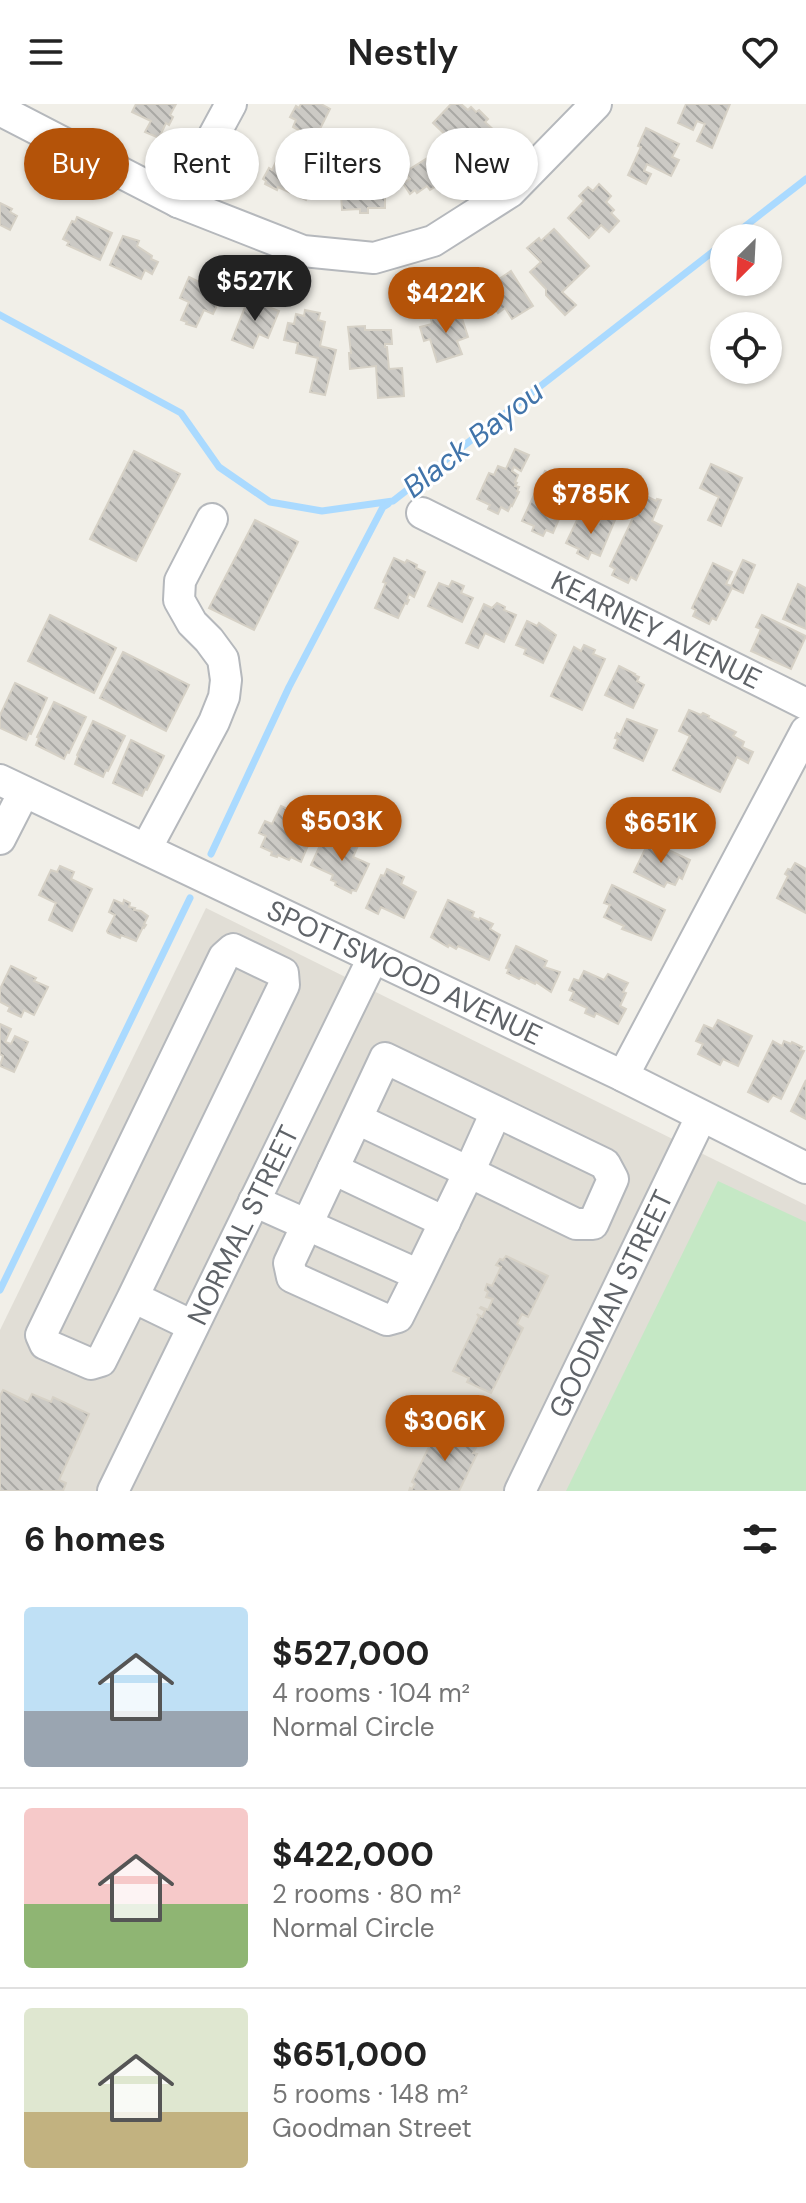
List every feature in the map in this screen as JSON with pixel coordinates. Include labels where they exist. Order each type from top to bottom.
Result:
[{"type":"street","points":[[178,202],[231,104]]},
{"type":"street","points":[[0,110],[178,202],[303,251],[374,258],[433,241],[510,192],[596,104]]},
{"type":"street","name":"KEARNEY AVENUE","points":[[422,513],[806,704]]},
{"type":"street","points":[[146,849],[214,722],[224,697],[226,680],[223,659],[192,623],[179,600],[180,581],[212,519]]},
{"type":"street","points":[[623,1076],[806,731]]},
{"type":"street","points":[[0,839],[12,786]]},
{"type":"street","name":"SPOTTSWOOD AVENUE","points":[[12,786],[623,1076],[806,1168]]},
{"type":"street","points":[[233,949],[283,973],[284,985],[133,1297],[101,1361],[91,1364],[45,1344],[41,1335],[224,957],[233,949]]},
{"type":"street","name":"NORMAL STREET","points":[[113,1491],[373,958]]},
{"type":"street","points":[[357,1119],[469,1172],[576,1224],[593,1224],[613,1179],[605,1164],[385,1058],[289,1263],[292,1277],[387,1320],[398,1317],[469,1172],[496,1112]]},
{"type":"street","name":"GOODMAN STREET","points":[[520,1491],[701,1117]]},
{"type":"street","points":[[333,1169],[445,1222]]},
{"type":"street","points":[[254,1201],[419,1275]]},
{"type":"street","points":[[133,1297],[193,1326]]},
{"type":"shaded area","points":[[206,908],[806,1205],[806,1491],[0,1491],[0,1330]]},
{"type":"green space","points":[[718,1181],[806,1222],[806,1491],[566,1491]]},
{"type":"building","points":[[136,104],[176,104],[169,125],[166,123],[164,128],[147,128],[151,121],[132,112]]},
{"type":"building","points":[[301,104],[321,104],[330,109],[320,128],[295,128],[296,120],[290,117],[296,106],[299,108]]},
{"type":"building","points":[[451,104],[461,104],[468,110],[471,107],[476,112],[479,110],[492,128],[438,128],[433,123]]},
{"type":"building","points":[[686,104],[730,104],[712,148],[697,141],[705,124],[697,121],[693,130],[678,123]]},
{"type":"building","points":[[646,128],[679,144],[672,157],[679,160],[671,176],[647,164],[644,171],[651,174],[646,184],[628,175]]},
{"type":"building","points":[[426,159],[426,187],[410,194],[410,179],[410,169]]},
{"type":"building","points":[[275,164],[275,189],[265,184],[263,179],[269,168],[272,170]]},
{"type":"building","points":[[599,184],[611,196],[606,202],[619,221],[609,232],[601,225],[589,238],[568,218],[584,201],[579,196],[588,187],[593,191]]},
{"type":"building","points":[[341,200],[385,200],[385,208],[368,208],[368,213],[360,213],[360,209],[342,210]]},
{"type":"building","points":[[0,203],[12,209],[10,212],[17,216],[10,230],[0,225]]},
{"type":"building","points":[[77,217],[112,233],[100,260],[67,245],[69,242],[63,239]]},
{"type":"building","points":[[554,229],[589,266],[562,292],[576,305],[565,315],[530,272],[541,262],[527,248]]},
{"type":"building","points":[[123,236],[139,241],[137,246],[158,262],[152,274],[145,270],[141,279],[110,265]]},
{"type":"building","points":[[511,271],[533,306],[512,319],[505,308],[498,313],[484,292],[491,288],[487,282]]},
{"type":"building","points":[[189,277],[203,284],[206,278],[226,286],[213,314],[204,310],[196,327],[181,320],[189,302],[180,298]]},
{"type":"building","points":[[257,298],[279,311],[268,338],[259,334],[253,348],[232,340],[247,302],[254,305]]},
{"type":"building","points":[[459,309],[468,337],[457,341],[462,354],[437,362],[430,339],[424,341],[420,327],[432,324],[431,319]]},
{"type":"building","points":[[305,310],[320,313],[318,320],[325,322],[320,346],[336,350],[325,395],[310,392],[318,358],[296,353],[298,343],[284,340],[288,323],[294,324],[296,314],[304,316]]},
{"type":"building","points":[[365,326],[365,330],[391,330],[392,344],[385,344],[389,369],[402,368],[404,396],[378,398],[376,366],[350,369],[348,327]]},
{"type":"building","points":[[515,449],[529,455],[521,471],[514,467],[512,471],[518,475],[515,486],[519,487],[519,492],[512,506],[508,511],[501,507],[498,514],[488,509],[490,505],[477,499],[489,473],[494,475],[498,466],[506,469]]},
{"type":"building","points":[[134,451],[180,474],[136,561],[90,539]]},
{"type":"building","points":[[711,464],[742,478],[721,526],[708,520],[719,497],[700,488]]},
{"type":"building","points":[[545,471],[557,477],[560,471],[565,474],[563,479],[574,484],[553,533],[546,530],[543,536],[532,531],[534,526],[522,521]]},
{"type":"building","points":[[644,495],[661,500],[652,521],[662,526],[636,580],[631,577],[628,583],[612,575],[615,569],[610,566]]},
{"type":"building","points":[[603,514],[615,520],[600,556],[591,552],[588,559],[577,553],[579,549],[566,543],[578,518],[598,525]]},
{"type":"building","points":[[255,520],[298,542],[254,630],[209,608]]},
{"type":"building","points":[[394,558],[405,563],[407,560],[425,572],[414,597],[409,594],[409,600],[398,618],[375,608]]},
{"type":"building","points":[[743,560],[755,565],[743,593],[732,588],[716,620],[712,618],[709,624],[693,616],[696,610],[692,608],[713,563],[732,572],[726,584],[731,586]]},
{"type":"building","points":[[452,581],[464,586],[461,593],[473,598],[462,622],[428,606],[439,583],[449,587]]},
{"type":"building","points":[[798,584],[806,588],[806,629],[783,619]]},
{"type":"building","points":[[497,603],[516,615],[504,642],[485,633],[478,648],[466,643],[484,604],[492,608]]},
{"type":"building","points":[[50,615],[116,648],[94,693],[28,661]]},
{"type":"building","points":[[762,615],[806,636],[791,669],[751,651],[761,629],[756,627]]},
{"type":"building","points":[[527,621],[537,626],[539,623],[556,635],[543,663],[524,654],[526,649],[516,645]]},
{"type":"building","points":[[584,645],[595,650],[593,654],[605,659],[582,710],[551,696],[574,647],[581,651]]},
{"type":"building","points":[[123,652],[189,685],[166,731],[100,698]]},
{"type":"building","points":[[619,666],[639,677],[637,681],[644,685],[633,708],[605,695]]},
{"type":"building","points":[[15,683],[47,698],[26,740],[0,728],[0,715]]},
{"type":"building","points":[[54,702],[86,717],[64,759],[36,745]]},
{"type":"building","points":[[689,710],[703,713],[736,732],[733,736],[744,742],[742,747],[753,752],[748,763],[737,757],[720,792],[673,770],[690,736],[679,731]]},
{"type":"building","points":[[627,719],[657,730],[643,761],[614,748],[617,733],[620,735]]},
{"type":"building","points":[[93,721],[125,736],[103,777],[75,764]]},
{"type":"building","points":[[131,740],[164,756],[142,796],[113,783]]},
{"type":"building","points":[[679,803],[714,817],[704,834],[699,831],[695,840],[667,827]]},
{"type":"building","points":[[281,806],[301,813],[294,831],[309,837],[306,842],[309,843],[301,862],[291,857],[289,860],[271,855],[272,852],[261,847],[266,836],[259,833],[265,821],[272,824]]},
{"type":"building","points":[[341,832],[360,841],[353,857],[369,864],[356,891],[352,890],[351,893],[335,885],[336,882],[331,880],[333,875],[311,865],[321,843],[333,849]]},
{"type":"building","points":[[649,841],[690,860],[682,879],[679,877],[675,885],[667,882],[664,887],[634,872]]},
{"type":"building","points":[[795,863],[806,869],[806,913],[777,898],[788,876],[785,874]]},
{"type":"building","points":[[60,866],[74,872],[71,879],[92,889],[72,931],[49,920],[56,903],[39,895],[51,870],[57,872]]},
{"type":"building","points":[[387,869],[404,877],[401,884],[416,892],[404,918],[381,907],[378,914],[366,908],[381,875],[384,876]]},
{"type":"building","points":[[612,885],[665,910],[651,940],[622,929],[624,926],[604,917],[610,905],[604,903]]},
{"type":"building","points":[[114,900],[123,904],[124,900],[130,903],[129,907],[148,916],[136,941],[108,933],[115,915],[109,912]]},
{"type":"building","points":[[448,900],[474,912],[472,917],[493,924],[490,929],[500,935],[489,960],[458,946],[456,949],[448,947],[431,937]]},
{"type":"building","points":[[516,946],[547,961],[544,967],[560,972],[551,992],[536,982],[507,973],[509,969],[506,968]]},
{"type":"building","points":[[11,966],[48,987],[34,1015],[24,1010],[21,1017],[8,1011],[10,1007],[0,1002],[0,989]]},
{"type":"building","points":[[584,971],[604,980],[608,974],[628,983],[620,1006],[626,1009],[618,1024],[596,1013],[594,1017],[585,1013],[587,1008],[570,1000],[574,992],[569,990],[574,979],[579,981]]},
{"type":"building","points":[[718,1020],[752,1036],[738,1066],[723,1059],[720,1065],[698,1054],[703,1044],[696,1041],[704,1025],[713,1029]]},
{"type":"building","points":[[0,1024],[11,1029],[5,1042],[11,1044],[15,1036],[28,1042],[14,1072],[0,1066],[3,1056],[0,1054]]},
{"type":"building","points":[[773,1041],[782,1046],[784,1041],[792,1042],[804,1051],[781,1099],[773,1095],[768,1102],[748,1092]]},
{"type":"building","points":[[806,1080],[806,1119],[791,1111]]},
{"type":"building","points":[[506,1256],[548,1276],[528,1317],[522,1314],[517,1324],[523,1328],[491,1393],[467,1382],[469,1378],[453,1371],[479,1317],[477,1314],[482,1317],[485,1311],[480,1308],[488,1310],[493,1299],[486,1297],[487,1284],[492,1286],[501,1267],[496,1265]]},
{"type":"building","points":[[3,1390],[28,1402],[32,1394],[51,1402],[53,1397],[89,1414],[59,1480],[66,1483],[63,1491],[0,1491],[0,1396]]},
{"type":"building","points":[[440,1424],[464,1435],[462,1439],[477,1446],[473,1453],[477,1454],[459,1491],[409,1491],[415,1484],[412,1482]]},
{"type":"waterway","name":"Black Bayou","points":[[748,224],[806,179]]},
{"type":"waterway","name":"Black Bayou","points":[[0,315],[181,413],[219,467],[270,502],[322,511],[393,501],[710,254]]},
{"type":"waterway","points":[[211,854],[289,687],[383,507],[388,504]]},
{"type":"waterway","points":[[0,1290],[190,898]]}]
